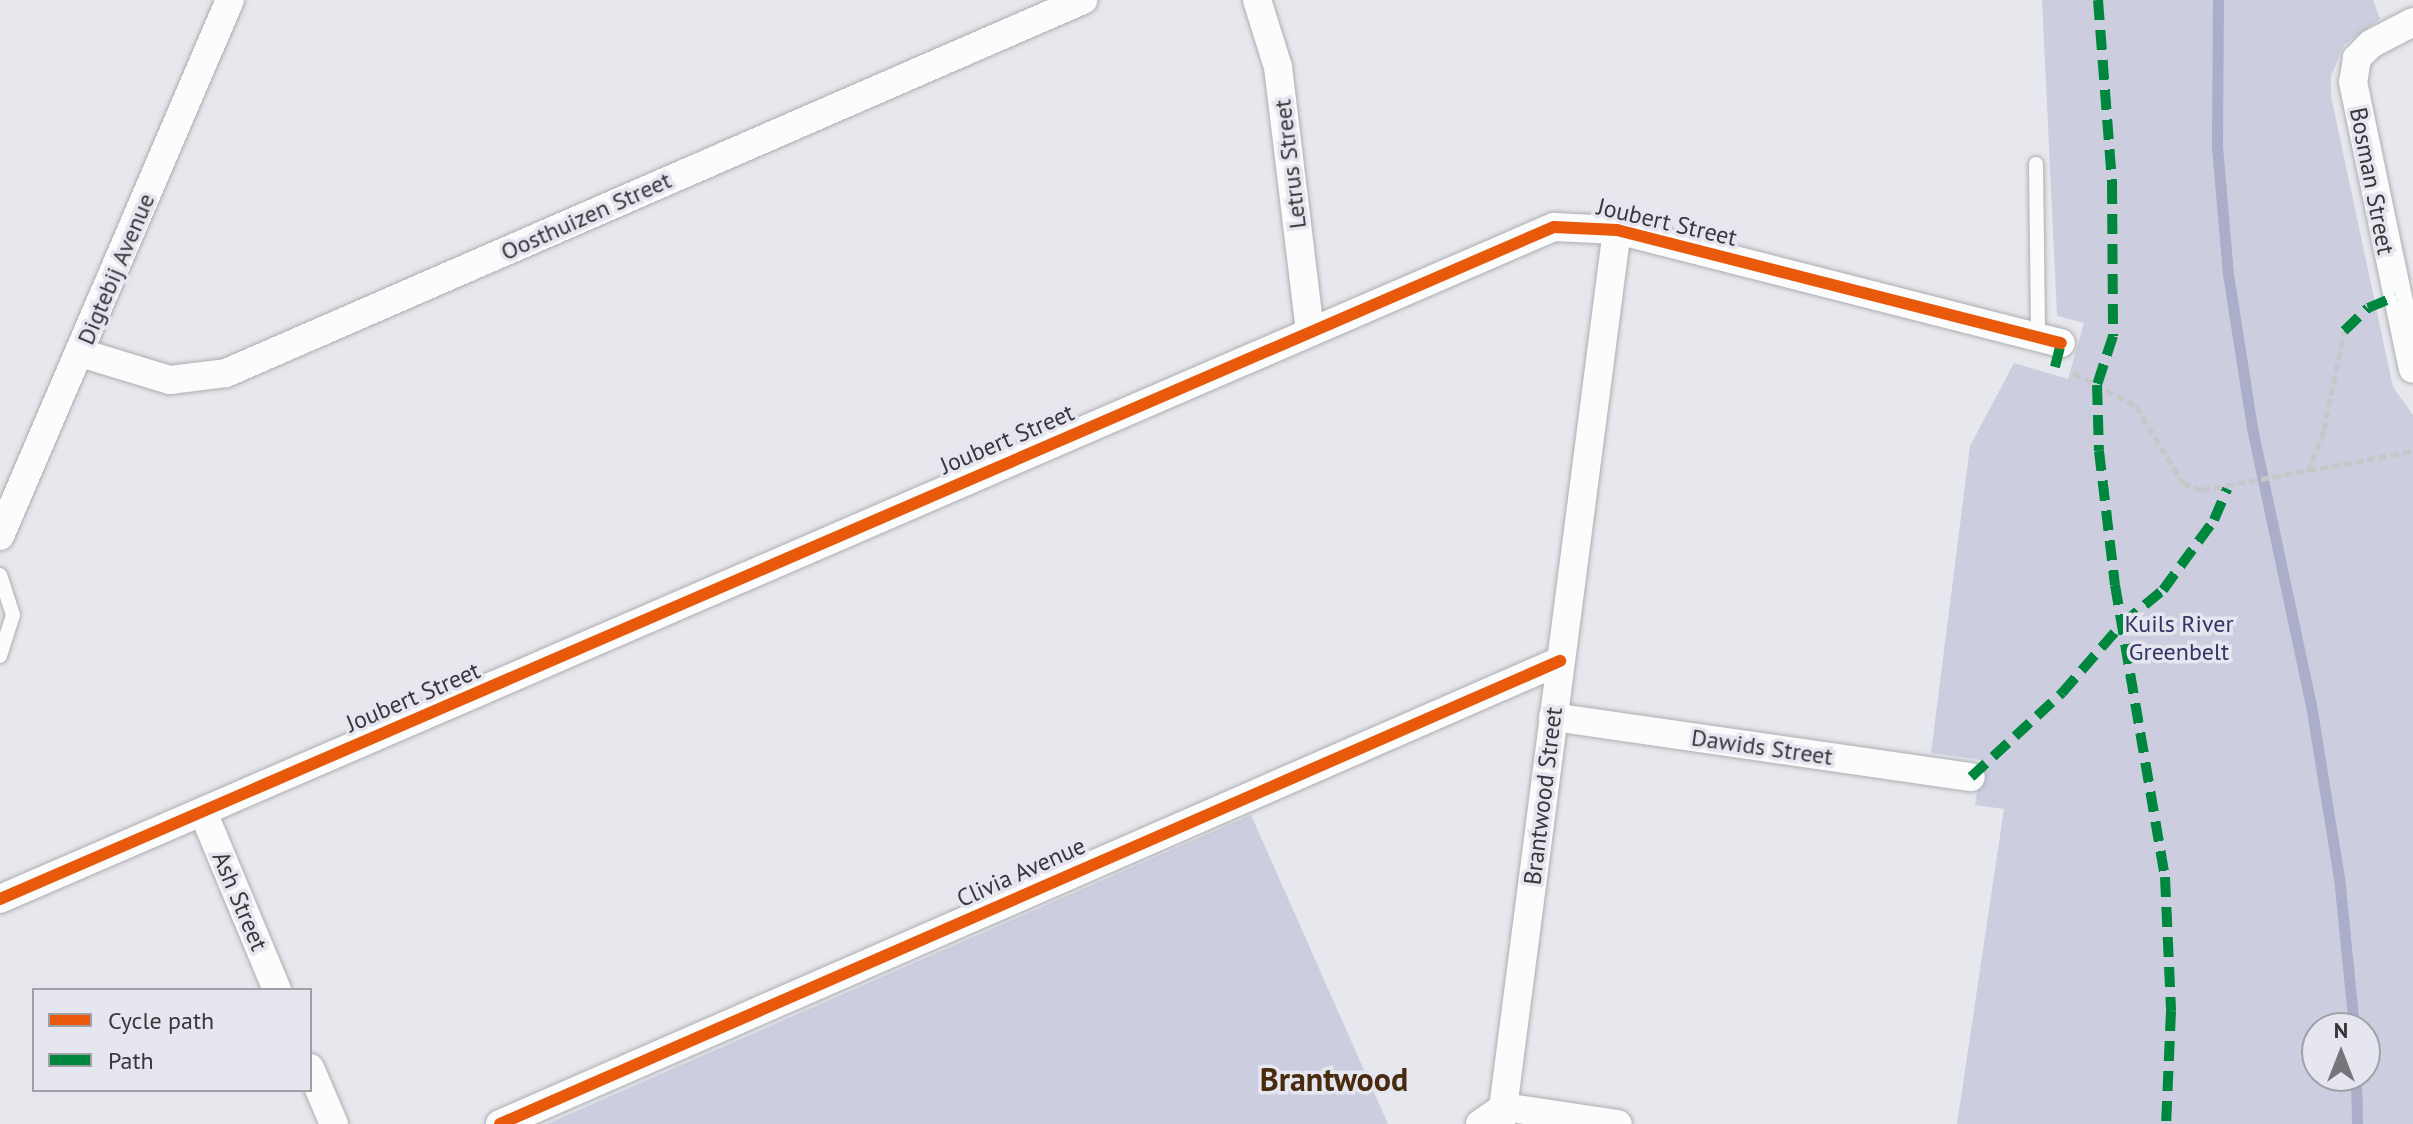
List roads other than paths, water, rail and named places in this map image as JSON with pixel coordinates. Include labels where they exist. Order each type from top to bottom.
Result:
[{"type":"street","name":"Digtebij Avenue","points":[[0,536],[230,0]]},
{"type":"street","name":"Oosthuizen Street","points":[[81,353],[170,380],[226,373],[1083,0]]},
{"type":"street","name":"Letrus Street","points":[[1257,0],[1278,67],[1310,331]]},
{"type":"street","name":"Bosman Street","points":[[2413,22],[2371,44],[2357,58],[2353,82],[2413,369]]},
{"type":"street","name":"Joubert Street","points":[[0,899],[1554,227],[1617,230],[2049,340]]},
{"type":"street","name":"Brantwood Street","points":[[1502,1115],[1617,230]]},
{"type":"street","name":"Clivia Avenue","points":[[500,1124],[1560,661]]},
{"type":"street","name":"Dawids Street","points":[[1553,717],[1971,777]]},
{"type":"street","name":"Ash Street","points":[[203,812],[276,988]]},
{"type":"street","points":[[312,1073],[334,1124]]},
{"type":"street","points":[[1480,1124],[1502,1115],[1618,1124]]},
{"type":"lane","points":[[2036,164],[2049,340]]},
{"type":"lane","points":[[0,575],[13,615],[0,656]]},
{"type":"waterway","points":[[2218,0],[2217,146],[2228,274],[2252,428],[2311,705],[2339,877],[2352,1012]]},
{"type":"waterway","points":[[2356,1092],[2357,1124]]},
{"type":"district","name":"Brantwood","points":[[1334,1079]]},
{"type":"park label","name":"Kuils River Greenbelt","points":[[2179,638]]}]
